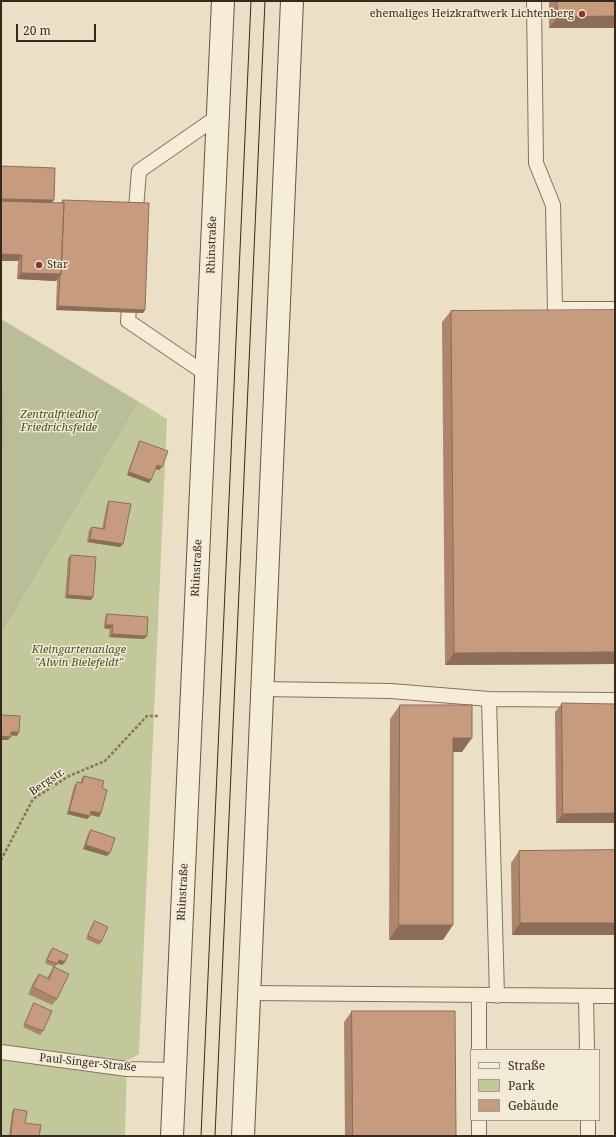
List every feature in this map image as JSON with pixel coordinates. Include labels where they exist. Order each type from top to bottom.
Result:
[{"type":"main road","name":"Rhinstraße","points":[[172,1136],[223,1]]},
{"type":"main road","points":[[243,1136],[292,1]]},
{"type":"lane","points":[[534,1],[536,163],[553,205],[554,309],[615,309]]},
{"type":"lane","points":[[134,234],[139,171],[217,117]]},
{"type":"lane","points":[[131,282],[128,321],[206,374]]},
{"type":"lane","points":[[262,689],[390,690],[489,699],[615,700]]},
{"type":"lane","points":[[489,699],[497,996]]},
{"type":"lane","points":[[249,993],[615,996]]},
{"type":"lane","points":[[479,1049],[480,996]]},
{"type":"lane","points":[[586,996],[587,1049]]},
{"type":"lane","name":"Paul-Singer-Straße","points":[[1,1052],[128,1069],[175,1070]]},
{"type":"lane","points":[[479,1121],[479,1136]]},
{"type":"lane","points":[[588,1121],[588,1136]]},
{"type":"path","points":[[1,391],[1,445]]},
{"type":"path","name":"Bergstr.","points":[[1,860],[32,799],[69,776],[105,761],[147,716],[159,716]]},
{"type":"green space","name":"Zentralfriedhof Friedrichsfelde","points":[[1,319],[139,402],[1,635]]},
{"type":"green space","name":"Kleingartenanlage \"Alwin Bielefeldt\"","points":[[139,402],[167,419],[139,1054],[127,1061],[125,1136],[1,1136],[1,635]]},
{"type":"building","points":[[557,1],[615,1],[615,16],[558,17]]},
{"type":"building","points":[[1,166],[55,168],[54,200],[1,199]]},
{"type":"building","points":[[63,200],[149,203],[145,310],[58,306],[61,274]]},
{"type":"building","points":[[1,201],[64,203],[61,274],[21,273],[22,255],[1,254]]},
{"type":"building","points":[[615,310],[615,652],[454,653],[451,311]]},
{"type":"building","points":[[140,441],[168,451],[162,467],[157,465],[151,480],[129,472]]},
{"type":"building","points":[[109,501],[131,504],[123,544],[90,539],[92,527],[104,529]]},
{"type":"building","points":[[71,555],[96,557],[93,597],[68,595]]},
{"type":"building","points":[[107,614],[148,617],[147,636],[112,634],[113,625],[106,625]]},
{"type":"building","points":[[562,703],[615,704],[615,813],[563,814]]},
{"type":"building","points":[[400,705],[472,705],[472,738],[453,738],[453,925],[399,925]]},
{"type":"building","points":[[1,715],[20,716],[19,732],[11,732],[11,737],[1,736]]},
{"type":"building","points":[[84,776],[104,781],[102,788],[107,790],[101,813],[91,811],[90,816],[69,811],[77,782],[82,783]]},
{"type":"building","points":[[91,830],[115,838],[110,853],[86,845]]},
{"type":"building","points":[[615,850],[615,923],[520,923],[519,851]]},
{"type":"building","points":[[95,921],[108,927],[101,942],[88,936]]},
{"type":"building","points":[[53,948],[68,955],[65,962],[59,960],[58,964],[47,960]]},
{"type":"building","points":[[54,967],[69,974],[57,999],[33,987],[39,974],[49,979]]},
{"type":"building","points":[[34,1003],[52,1011],[43,1031],[25,1024]]},
{"type":"building","points":[[352,1011],[455,1011],[456,1136],[353,1136]]},
{"type":"building","points":[[14,1109],[27,1111],[25,1123],[41,1125],[39,1136],[11,1136]]},
{"type":"tram line","points":[[201,1136],[251,1]]},
{"type":"tram line","points":[[215,1136],[265,1]]},
{"type":"place","name":"ehemaliges Heizkraftwerk Lichtenberg","points":[[582,14]]},
{"type":"place","name":"Star","points":[[39,265]]}]
